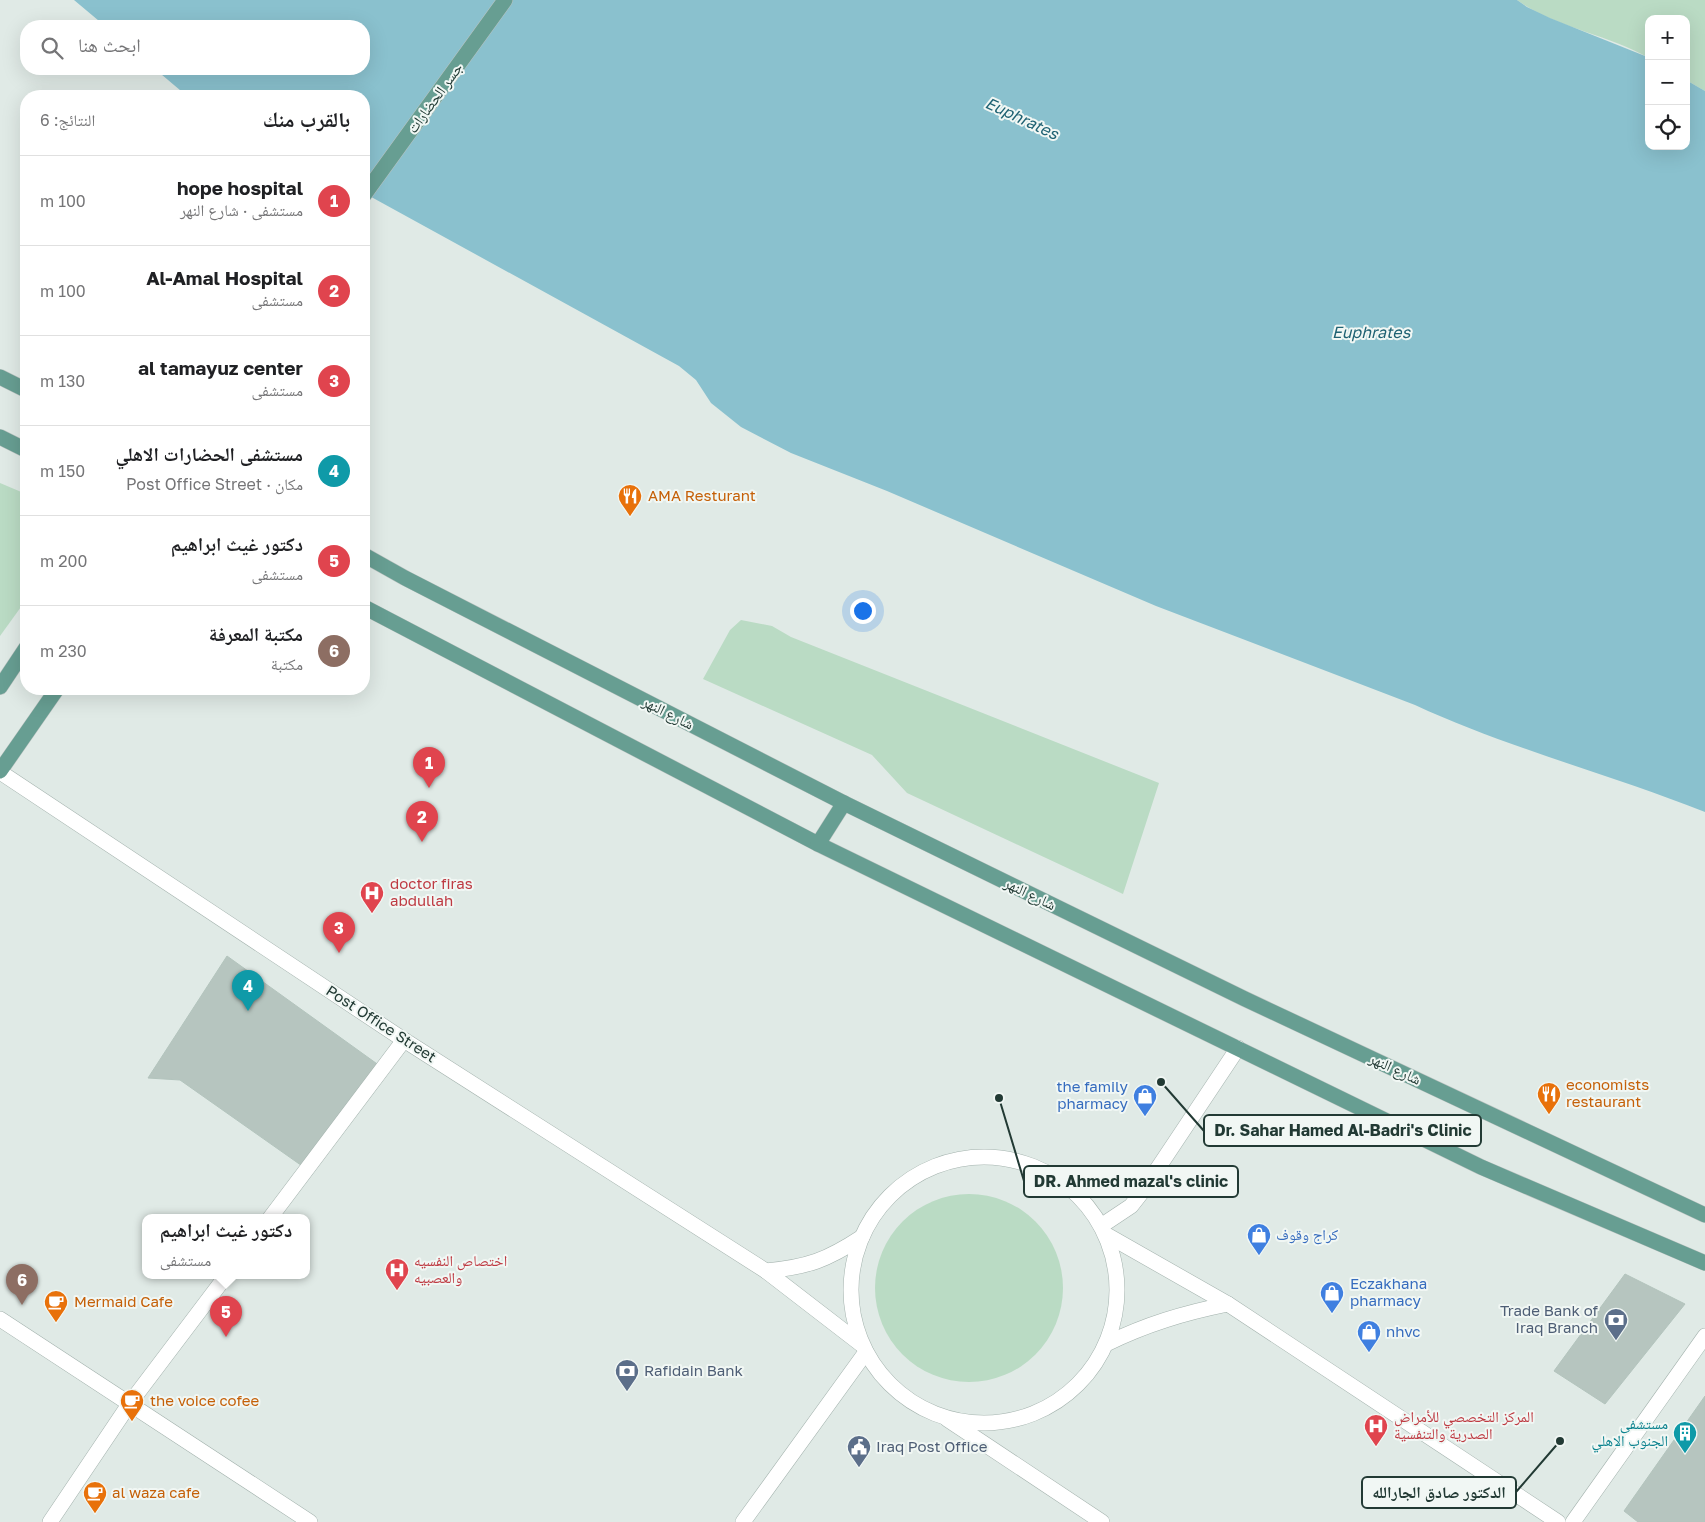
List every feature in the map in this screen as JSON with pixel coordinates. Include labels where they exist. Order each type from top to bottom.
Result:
[{"type":"main road","name":"جسر الحضارات","points":[[370,187],[505,0]]},
{"type":"main road","points":[[0,378],[20,387]]},
{"type":"main road","points":[[0,437],[20,447]]},
{"type":"main road","name":"شارع النهر","points":[[370,558],[844,803],[1246,999],[1705,1215]]},
{"type":"main road","points":[[370,610],[818,844],[1481,1167],[1705,1263]]},
{"type":"main road","points":[[0,687],[20,657]]},
{"type":"main road","points":[[0,772],[53,695]]},
{"type":"main road","points":[[818,844],[844,803]]},
{"type":"street","name":"Post Office Street","points":[[0,772],[404,1040],[766,1271],[864,1349]]},
{"type":"street","points":[[273,1214],[404,1040]]},
{"type":"street","points":[[1103,1230],[1131,1206],[1142,1192],[1238,1048]]},
{"type":"street","points":[[943,1417],[982,1423],[1020,1418],[1056,1402],[1085,1378],[1106,1344],[1115,1317],[1118,1289],[1114,1260],[1103,1230],[1090,1209],[1076,1194],[1052,1176],[1025,1164],[995,1158],[965,1159],[935,1166],[909,1180],[881,1205],[862,1237],[852,1273],[852,1310],[864,1349],[882,1376],[910,1400],[943,1417],[1102,1522]]},
{"type":"street","points":[[1103,1230],[1228,1304],[1558,1522]]},
{"type":"street","points":[[766,1271],[792,1269],[817,1262],[840,1251],[862,1237]]},
{"type":"street","points":[[50,1522],[130,1403],[224,1279]]},
{"type":"street","points":[[1106,1344],[1134,1330],[1164,1319],[1228,1304]]},
{"type":"street","points":[[0,1319],[310,1522]]},
{"type":"street","points":[[1573,1522],[1705,1336]]},
{"type":"street","points":[[744,1522],[864,1349]]},
{"type":"green space","points":[[1517,0],[1705,0],[1705,91],[1690,82],[1690,15],[1645,15],[1645,56],[1532,10]]},
{"type":"green space","points":[[0,483],[20,491],[20,608],[0,636]]},
{"type":"green space","points":[[741,620],[772,626],[791,637],[1159,783],[1123,894],[907,793],[872,755],[703,679],[730,630]]},
{"type":"green space","points":[[960,1194],[978,1194],[1005,1201],[1036,1221],[1056,1252],[1063,1279],[1063,1297],[1056,1324],[1036,1355],[1005,1375],[978,1382],[960,1382],[942,1378],[925,1371],[909,1361],[896,1348],[886,1332],[879,1315],[875,1297],[875,1279],[879,1261],[886,1244],[896,1228],[909,1215],[925,1205],[942,1198]]},
{"type":"water","name":"Euphrates","points":[[74,0],[1517,0],[1550,18],[1645,56],[1645,150],[1690,150],[1690,82],[1705,91],[1705,812],[1486,735],[1415,705],[1156,606],[887,491],[791,453],[741,427],[711,403],[696,380],[679,366],[370,196],[370,90],[180,90],[162,75],[370,75],[370,20],[98,20]]},
{"type":"building","points":[[227,956],[380,1066],[305,1168],[180,1080],[148,1078]]},
{"type":"building","name":"Trade Bank of Iraq Branch","points":[[1625,1274],[1685,1304],[1605,1404],[1554,1371]]},
{"type":"building","name":"مستشفى الجنوب الاهلي","points":[[1705,1396],[1705,1522],[1638,1522],[1624,1511]]},
{"type":"place","name":"AMA Resturant","points":[[630,517]]},
{"type":"place","name":"hope hospital","points":[[429,788]]},
{"type":"place","name":"Al-Amal Hospital","points":[[422,842]]},
{"type":"place","name":"doctor firas abdullah","points":[[372,914]]},
{"type":"place","name":"al tamayuz center","points":[[339,953]]},
{"type":"place","name":"مستشفى الحضارات الاهلي","points":[[248,1011]]},
{"type":"place","name":"Dr. Sahar Hamed Al-Badri's Clinic","points":[[1161,1082]]},
{"type":"place","name":"DR. Ahmed mazal's clinic","points":[[999,1098]]},
{"type":"place","name":"economists restaurant","points":[[1549,1115]]},
{"type":"place","name":"the family pharmacy","points":[[1145,1117]]},
{"type":"place","name":"كراج وقوف","points":[[1259,1256]]},
{"type":"place","name":"اختصاص النفسيه والعصبيه","points":[[397,1291]]},
{"type":"place","name":"مكتبة المعرفة","points":[[22,1305]]},
{"type":"place","name":"Eczakhana pharmacy","points":[[1332,1314]]},
{"type":"place","name":"Mermaid Cafe","points":[[56,1323]]},
{"type":"place","name":"دكتور غيث ابراهيم","points":[[226,1337]]},
{"type":"place","name":"Trade Bank of Iraq Branch","points":[[1616,1341]]},
{"type":"place","name":"nhvc","points":[[1369,1353]]},
{"type":"place","name":"Rafidain Bank","points":[[627,1392]]},
{"type":"place","name":"the voice cofee","points":[[132,1422]]},
{"type":"place","name":"الدكتور صادق الجارالله","points":[[1560,1441]]},
{"type":"place","name":"المركز التخصصي للأمراض الصدرية والتنفسية","points":[[1376,1447]]},
{"type":"place","name":"مستشفى الجنوب الاهلي","points":[[1685,1454]]},
{"type":"place","name":"Iraq Post Office","points":[[859,1468]]},
{"type":"place","name":"al waza cafe","points":[[95,1514]]}]
